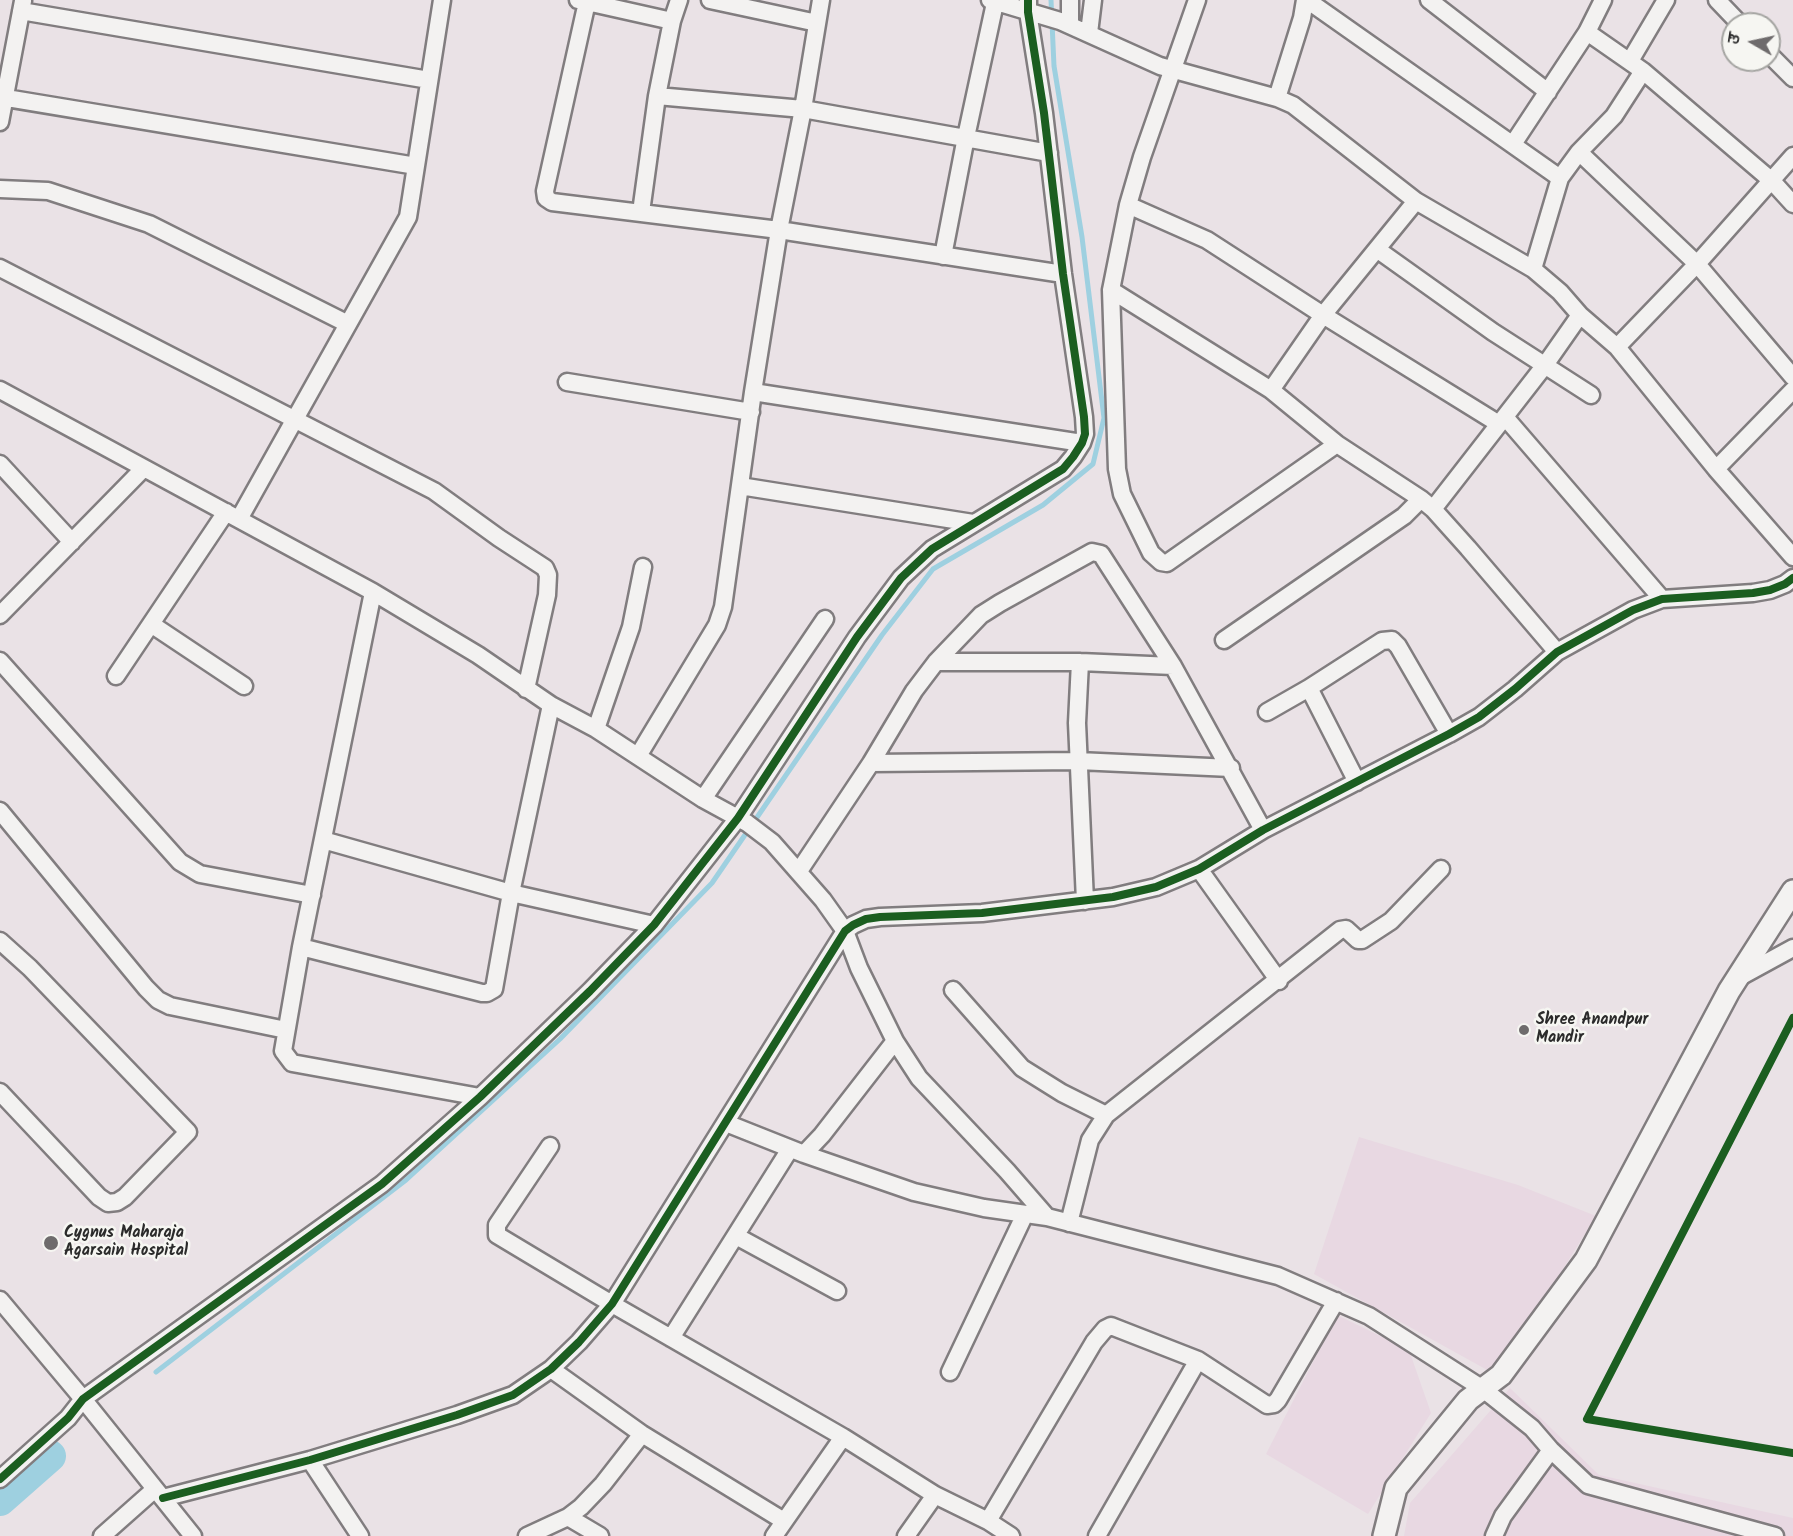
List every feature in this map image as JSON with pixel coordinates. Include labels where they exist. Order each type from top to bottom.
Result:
[{"type":"street","points":[[116,676],[151,624],[232,516],[294,420],[408,217],[442,0]]},
{"type":"street","points":[[641,213],[657,96],[672,21],[679,0]]},
{"type":"street","points":[[710,0],[817,23]]},
{"type":"street","points":[[638,756],[717,625],[723,607],[779,230],[803,109],[821,0]]},
{"type":"street","points":[[1065,23],[1070,0]]},
{"type":"street","points":[[1089,33],[1093,0]]},
{"type":"street","points":[[1197,0],[1128,206],[1111,290],[1118,479],[1122,494],[1151,553],[1155,558],[1167,563],[1337,444]]},
{"type":"street","points":[[1277,98],[1306,0],[1560,178]]},
{"type":"street","points":[[1429,0],[1548,93]]},
{"type":"street","points":[[1513,144],[1587,32],[1603,0]]},
{"type":"street","points":[[1533,269],[1560,178],[1579,152],[1614,116],[1666,0]]},
{"type":"street","points":[[1717,0],[1728,12]]},
{"type":"street","points":[[672,21],[582,1],[544,191],[546,198],[552,202],[779,230],[1063,274]]},
{"type":"street","points":[[943,256],[992,1],[1032,9],[1145,60],[1277,98],[1305,112],[1416,201],[1533,269],[1617,347],[1716,469],[1790,549]]},
{"type":"street","points":[[0,122],[2,97],[22,6],[429,80]]},
{"type":"street","points":[[0,1479],[68,1418],[83,1399],[382,1184],[480,1097],[590,991],[654,925],[742,821],[823,687],[890,591],[908,571],[932,549],[1064,469],[1082,443],[1085,434],[1084,417],[1063,274],[1032,9]]},
{"type":"street","points":[[1587,32],[1636,66],[1772,181],[1793,204]]},
{"type":"street","points":[[1781,66],[1793,78]]},
{"type":"street","points":[[657,96],[803,109],[1048,153]]},
{"type":"street","points":[[2,97],[416,166]]},
{"type":"street","points":[[1579,152],[1697,264],[1793,377]]},
{"type":"street","points":[[1617,347],[1697,264],[1793,156]]},
{"type":"street","points":[[0,189],[48,191],[148,224],[348,324]]},
{"type":"street","points":[[1271,390],[1323,315],[1416,201]]},
{"type":"street","points":[[1128,206],[1207,240],[1323,315],[1502,421],[1662,599]]},
{"type":"street","points":[[1378,250],[1493,332],[1592,395]]},
{"type":"street","points":[[0,268],[434,491],[498,538],[545,568],[548,575],[547,595],[526,689]]},
{"type":"street","points":[[1111,290],[1271,390],[1337,444],[1427,504],[1557,652]]},
{"type":"street","points":[[1224,640],[1404,516],[1427,504],[1502,421],[1580,315]]},
{"type":"street","points":[[567,382],[751,412]]},
{"type":"street","points":[[0,390],[373,592],[478,655],[551,705],[596,729],[772,842],[823,900],[844,931],[859,968],[895,1041],[927,1088],[1007,1171],[1047,1217]]},
{"type":"street","points":[[1716,469],[1793,390]]},
{"type":"street","points":[[753,393],[1082,443]]},
{"type":"street","points":[[0,464],[72,542]]},
{"type":"street","points":[[0,615],[144,468]]},
{"type":"street","points":[[740,486],[973,523]]},
{"type":"street","points":[[799,871],[872,763],[914,691],[936,662],[981,615],[1092,552],[1101,554],[1173,666],[1263,830]]},
{"type":"street","points":[[596,729],[631,627],[644,567]]},
{"type":"street","points":[[102,1536],[159,1494],[310,1460],[447,1418],[513,1395],[551,1369],[579,1342],[612,1304],[844,931],[866,919],[880,917],[982,913],[1113,897],[1156,887],[1199,869],[1263,830],[1479,717],[1557,652],[1633,610],[1662,599],[1753,593],[1785,584],[1793,578]]},
{"type":"street","points":[[373,592],[301,947],[283,1051],[292,1063],[480,1097]]},
{"type":"street","points":[[703,799],[825,618]]},
{"type":"street","points":[[151,624],[244,686]]},
{"type":"street","points":[[1267,712],[1382,641],[1392,640],[1398,646],[1449,734]]},
{"type":"street","points":[[0,661],[180,862],[200,874],[312,895]]},
{"type":"street","points":[[936,662],[1080,662],[1173,666]]},
{"type":"street","points":[[1080,662],[1077,723],[1085,901]]},
{"type":"street","points":[[1309,688],[1357,782]]},
{"type":"street","points":[[301,947],[487,993],[494,989],[511,893],[551,705]]},
{"type":"street","points":[[872,763],[1078,761],[1231,768]]},
{"type":"street","points":[[0,811],[158,1000],[170,1006],[286,1030]]},
{"type":"street","points":[[323,840],[511,893],[654,925]]},
{"type":"street","points":[[1199,869],[1279,981]]},
{"type":"street","points":[[1069,1224],[1090,1140],[1106,1114],[1279,981],[1341,930],[1346,929],[1360,940],[1370,936],[1406,906],[1441,869]]},
{"type":"street","points":[[1384,1536],[1396,1488],[1468,1400],[1501,1375],[1586,1260],[1737,979],[1793,891]]},
{"type":"street","points":[[0,941],[30,968],[188,1132],[125,1197],[117,1202],[108,1203],[99,1197],[0,1092]]},
{"type":"street","points":[[1737,979],[1793,948]]},
{"type":"street","points":[[953,990],[1022,1068],[1062,1094],[1106,1114]]},
{"type":"street","points":[[671,1338],[736,1236],[797,1152],[822,1135],[895,1041]]},
{"type":"street","points":[[726,1123],[797,1152],[914,1192],[984,1208],[1047,1217],[1278,1276],[1369,1316],[1483,1389],[1532,1428],[1551,1450],[1588,1485],[1775,1536]]},
{"type":"street","points":[[550,1146],[496,1225],[496,1233],[612,1304],[843,1437],[935,1495],[988,1521],[1011,1536]]},
{"type":"street","points":[[950,1372],[1025,1215]]},
{"type":"street","points":[[736,1236],[837,1291]]},
{"type":"street","points":[[0,1300],[193,1536]]},
{"type":"street","points":[[988,1521],[1094,1342],[1105,1329],[1111,1326],[1198,1360],[1262,1403],[1274,1404],[1336,1301]]},
{"type":"street","points":[[1097,1536],[1198,1360]]},
{"type":"street","points":[[551,1369],[642,1434],[784,1521]]},
{"type":"street","points":[[527,1536],[568,1517],[581,1507],[603,1484],[642,1434]]},
{"type":"street","points":[[774,1536],[843,1437]]},
{"type":"street","points":[[1494,1536],[1503,1516],[1551,1450]]},
{"type":"street","points":[[310,1460],[360,1536]]},
{"type":"street","points":[[906,1536],[935,1495]]},
{"type":"street","points":[[568,1517],[600,1536]]},
{"type":"shaded area","points":[[1359,1137],[1518,1185],[1596,1216],[1537,1311],[1489,1371],[1314,1274]]},
{"type":"shaded area","points":[[1337,1315],[1409,1350],[1431,1413],[1368,1514],[1266,1454]]},
{"type":"shaded area","points":[[1510,1388],[1599,1475],[1793,1518],[1793,1536],[1404,1536],[1410,1503]]},
{"type":"waterway","points":[[156,1372],[406,1180],[560,1039],[712,883],[882,635],[933,569],[1043,505],[1093,464],[1104,418],[1082,237],[1054,66],[1051,0]]},
{"type":"waterway","points":[[0,1500],[50,1456]]},
{"type":"cycle path","points":[[0,1479],[68,1418],[83,1399],[382,1184],[480,1097],[590,991],[654,925],[738,818],[857,637],[901,578],[932,549],[1063,469],[1073,457],[1085,434],[1084,417],[1028,0]]},
{"type":"cycle path","points":[[163,1498],[310,1460],[457,1415],[513,1395],[551,1369],[579,1342],[612,1304],[845,931],[853,925],[866,919],[880,917],[982,913],[1113,897],[1156,887],[1199,869],[1263,830],[1479,717],[1557,652],[1633,610],[1662,599],[1770,590],[1793,578]]},
{"type":"cycle path","points":[[1793,1018],[1587,1419],[1793,1453]]},
{"type":"place","name":"Shree Anandpur Mandir","points":[[1524,1030]]},
{"type":"place","name":"Cygnus Maharaja Agarsain Hospital","points":[[51,1243]]}]
